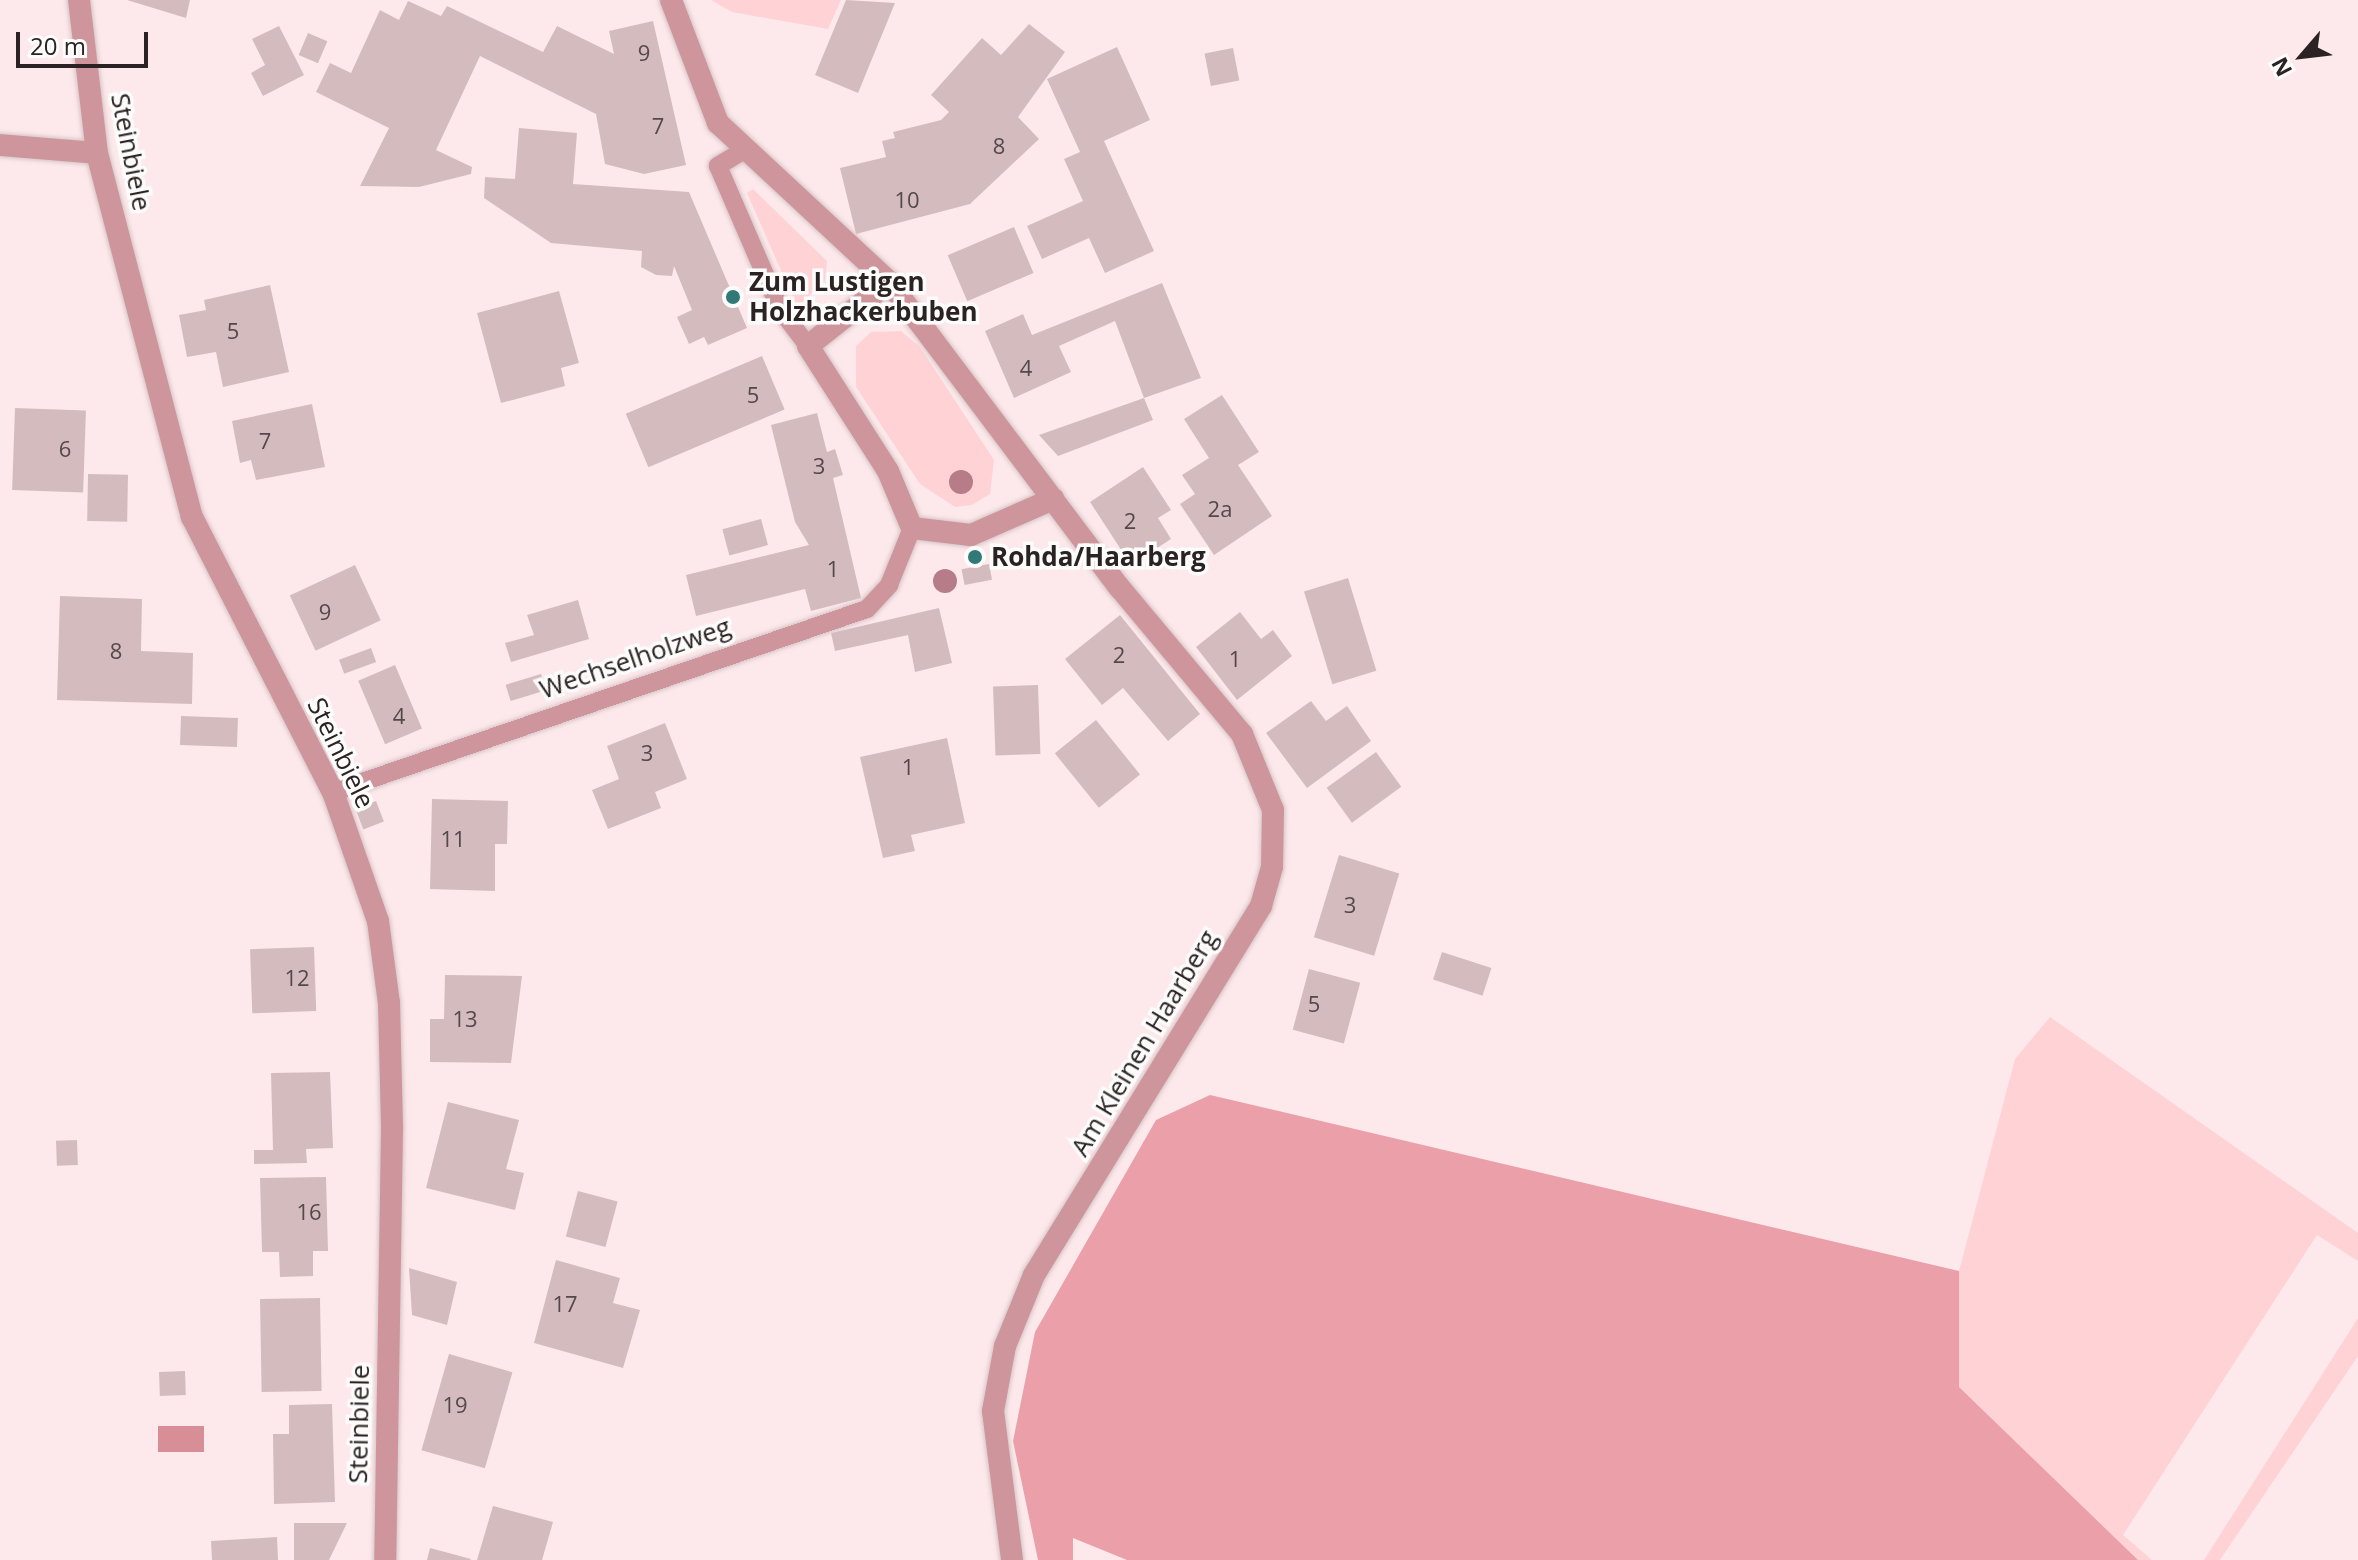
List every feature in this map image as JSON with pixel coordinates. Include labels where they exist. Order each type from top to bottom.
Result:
[{"type":"street","name":"Steinbiele","points":[[79,0],[97,153],[192,517],[333,792],[378,921],[389,1003],[385,1560]]},
{"type":"street","name":"Am Kleinen Haarberg","points":[[671,0],[718,123],[889,282],[1119,587],[1242,734],[1273,810],[1272,867],[1261,906],[1034,1275],[1005,1346],[993,1411],[1012,1560]]},
{"type":"street","points":[[0,145],[97,153]]},
{"type":"street","points":[[889,282],[808,346],[888,471],[912,528],[971,535],[1053,499]]},
{"type":"lane","points":[[746,149],[718,166],[780,309],[808,346]]},
{"type":"lane","name":"Wechselholzweg","points":[[333,792],[867,609],[889,585],[912,528]]},
{"type":"shaded area","points":[[711,0],[841,0],[828,29],[732,12]]},
{"type":"shaded area","points":[[753,189],[827,261],[825,281],[797,307],[747,193]]},
{"type":"shaded area","points":[[901,331],[920,347],[994,460],[990,494],[972,505],[955,507],[920,484],[856,387],[856,346],[871,332]]},
{"type":"shaded area","points":[[2050,1017],[2358,1233],[2358,1261],[2317,1235],[2123,1535],[2152,1560],[2138,1560],[1959,1387],[1959,1271],[2015,1059]]},
{"type":"shaded area","points":[[1210,1095],[1959,1271],[1959,1387],[2138,1560],[1127,1560],[1073,1538],[1073,1560],[1038,1560],[1013,1441],[1035,1332],[1156,1120]]},
{"type":"shaded area","points":[[2358,1318],[2358,1356],[2220,1560],[2204,1560]]},
{"type":"shaded area","points":[[158,1426],[204,1426],[204,1452],[158,1452]]},
{"type":"building","points":[[127,0],[190,0],[186,18]]},
{"type":"building","points":[[846,0],[895,3],[858,93],[815,75]]},
{"type":"building","points":[[408,1],[441,16],[447,6],[543,52],[557,26],[614,54],[609,31],[653,21],[686,165],[644,174],[605,164],[596,114],[480,56],[436,150],[472,167],[471,174],[419,187],[360,186],[389,128],[316,92],[330,63],[351,73],[380,10],[399,20]]},
{"type":"building","points":[[1029,24],[1065,52],[1018,117],[1039,139],[970,204],[856,234],[840,168],[886,157],[882,141],[895,138],[893,132],[941,120],[949,112],[931,95],[982,38],[1001,55]]},
{"type":"building","points":[[279,26],[304,75],[263,96],[251,73],[265,65],[252,39]]},
{"type":"building","points":[[308,33],[327,41],[318,63],[299,55]]},
{"type":"building","points":[[1117,47],[1150,120],[1104,141],[1154,251],[1105,273],[1089,238],[1042,259],[1027,226],[1083,201],[1064,159],[1080,152],[1047,79]]},
{"type":"building","points":[[1233,48],[1239,80],[1211,86],[1205,54]]},
{"type":"building","points":[[519,128],[577,133],[573,184],[689,192],[747,328],[708,345],[704,337],[689,344],[677,317],[692,310],[674,266],[672,276],[656,275],[641,267],[642,251],[551,243],[484,198],[485,177],[515,179]]},
{"type":"building","points":[[1014,227],[1034,273],[967,301],[948,255]]},
{"type":"building","points":[[1162,283],[1201,378],[1144,398],[1115,321],[1059,346],[1071,372],[1014,398],[985,331],[1023,314],[1032,335]]},
{"type":"building","points":[[270,285],[289,372],[223,387],[216,352],[187,357],[179,315],[206,310],[204,300]]},
{"type":"building","points":[[559,291],[579,363],[561,368],[565,386],[501,403],[477,313]]},
{"type":"building","points":[[762,356],[785,409],[648,467],[626,414]]},
{"type":"building","points":[[1222,395],[1259,452],[1238,465],[1272,516],[1214,555],[1180,504],[1195,494],[1182,475],[1209,458],[1184,419]]},
{"type":"building","points":[[1144,398],[1153,420],[1058,456],[1039,435]]},
{"type":"building","points":[[312,404],[325,467],[256,480],[251,460],[240,463],[232,421]]},
{"type":"building","points":[[15,408],[86,410],[83,492],[12,490]]},
{"type":"building","points":[[817,413],[827,452],[835,449],[843,475],[833,478],[861,598],[811,611],[805,589],[696,616],[686,575],[809,545],[795,522],[771,425]]},
{"type":"building","points":[[1143,467],[1171,510],[1158,518],[1171,539],[1131,565],[1090,502]]},
{"type":"building","points":[[88,474],[128,475],[127,522],[87,521]]},
{"type":"building","points":[[761,519],[768,545],[729,555],[722,529]]},
{"type":"building","points":[[989,564],[992,580],[965,585],[962,569]]},
{"type":"building","points":[[355,565],[381,620],[316,651],[290,595]]},
{"type":"building","points":[[1348,578],[1376,671],[1332,684],[1304,591]]},
{"type":"building","points":[[60,596],[142,599],[141,651],[193,653],[192,704],[57,700]]},
{"type":"building","points":[[578,600],[589,639],[511,662],[505,643],[534,635],[527,615]]},
{"type":"building","points":[[939,608],[952,663],[915,672],[908,635],[835,651],[831,633]]},
{"type":"building","points":[[1240,612],[1261,639],[1273,630],[1292,656],[1237,700],[1196,647]]},
{"type":"building","points":[[1120,615],[1200,714],[1168,741],[1123,688],[1102,705],[1065,659]]},
{"type":"building","points":[[371,648],[376,662],[344,674],[339,660]]},
{"type":"building","points":[[395,665],[422,729],[385,744],[358,681]]},
{"type":"building","points":[[541,674],[546,690],[511,701],[506,685]]},
{"type":"building","points":[[1038,685],[1040,754],[995,756],[993,687]]},
{"type":"building","points":[[1311,701],[1326,721],[1347,706],[1371,741],[1307,788],[1266,733]]},
{"type":"building","points":[[181,716],[238,718],[237,747],[180,745]]},
{"type":"building","points":[[1096,720],[1140,774],[1099,808],[1055,753]]},
{"type":"building","points":[[665,723],[687,779],[655,792],[661,808],[608,829],[592,790],[619,779],[607,746]]},
{"type":"building","points":[[947,738],[965,823],[911,835],[915,851],[883,858],[860,757]]},
{"type":"building","points":[[1376,752],[1401,787],[1352,823],[1327,788]]},
{"type":"building","points":[[432,799],[508,801],[507,844],[495,844],[495,891],[430,889]]},
{"type":"building","points":[[376,801],[384,822],[363,829],[355,809]]},
{"type":"building","points":[[1339,855],[1399,873],[1374,956],[1314,937]]},
{"type":"building","points":[[314,947],[316,1011],[252,1013],[250,949]]},
{"type":"building","points":[[1442,952],[1491,968],[1482,996],[1433,980]]},
{"type":"building","points":[[1309,969],[1360,983],[1344,1044],[1293,1030]]},
{"type":"building","points":[[445,975],[522,976],[511,1063],[430,1062],[430,1019],[444,1019]]},
{"type":"building","points":[[330,1072],[333,1148],[306,1149],[307,1163],[254,1164],[254,1150],[273,1150],[271,1073]]},
{"type":"building","points":[[448,1102],[519,1120],[506,1169],[524,1173],[515,1210],[426,1188]]},
{"type":"building","points":[[77,1140],[78,1165],[57,1166],[56,1141]]},
{"type":"building","points":[[326,1177],[328,1251],[313,1251],[313,1276],[280,1277],[279,1252],[262,1252],[260,1178]]},
{"type":"building","points":[[578,1191],[618,1202],[605,1247],[566,1236]]},
{"type":"building","points":[[556,1260],[620,1278],[613,1303],[640,1310],[623,1368],[534,1343]]},
{"type":"building","points":[[409,1268],[457,1282],[447,1325],[412,1315]]},
{"type":"building","points":[[320,1298],[322,1391],[262,1392],[260,1299]]},
{"type":"building","points":[[449,1354],[512,1372],[485,1468],[421,1450]]},
{"type":"building","points":[[185,1371],[186,1395],[160,1396],[159,1372]]},
{"type":"building","points":[[332,1404],[335,1502],[274,1504],[273,1434],[289,1434],[289,1405]]},
{"type":"building","points":[[493,1506],[553,1522],[542,1560],[477,1560]]},
{"type":"building","points":[[294,1523],[347,1523],[329,1560],[294,1560]]},
{"type":"building","points":[[277,1537],[278,1560],[212,1560],[211,1541]]},
{"type":"building","points":[[430,1548],[471,1559],[427,1560]]},
{"type":"place","name":"Zum Lustigen Holzhackerbuben","points":[[733,297]]},
{"type":"place","name":"Rohda/Haarberg","points":[[975,557]]}]
